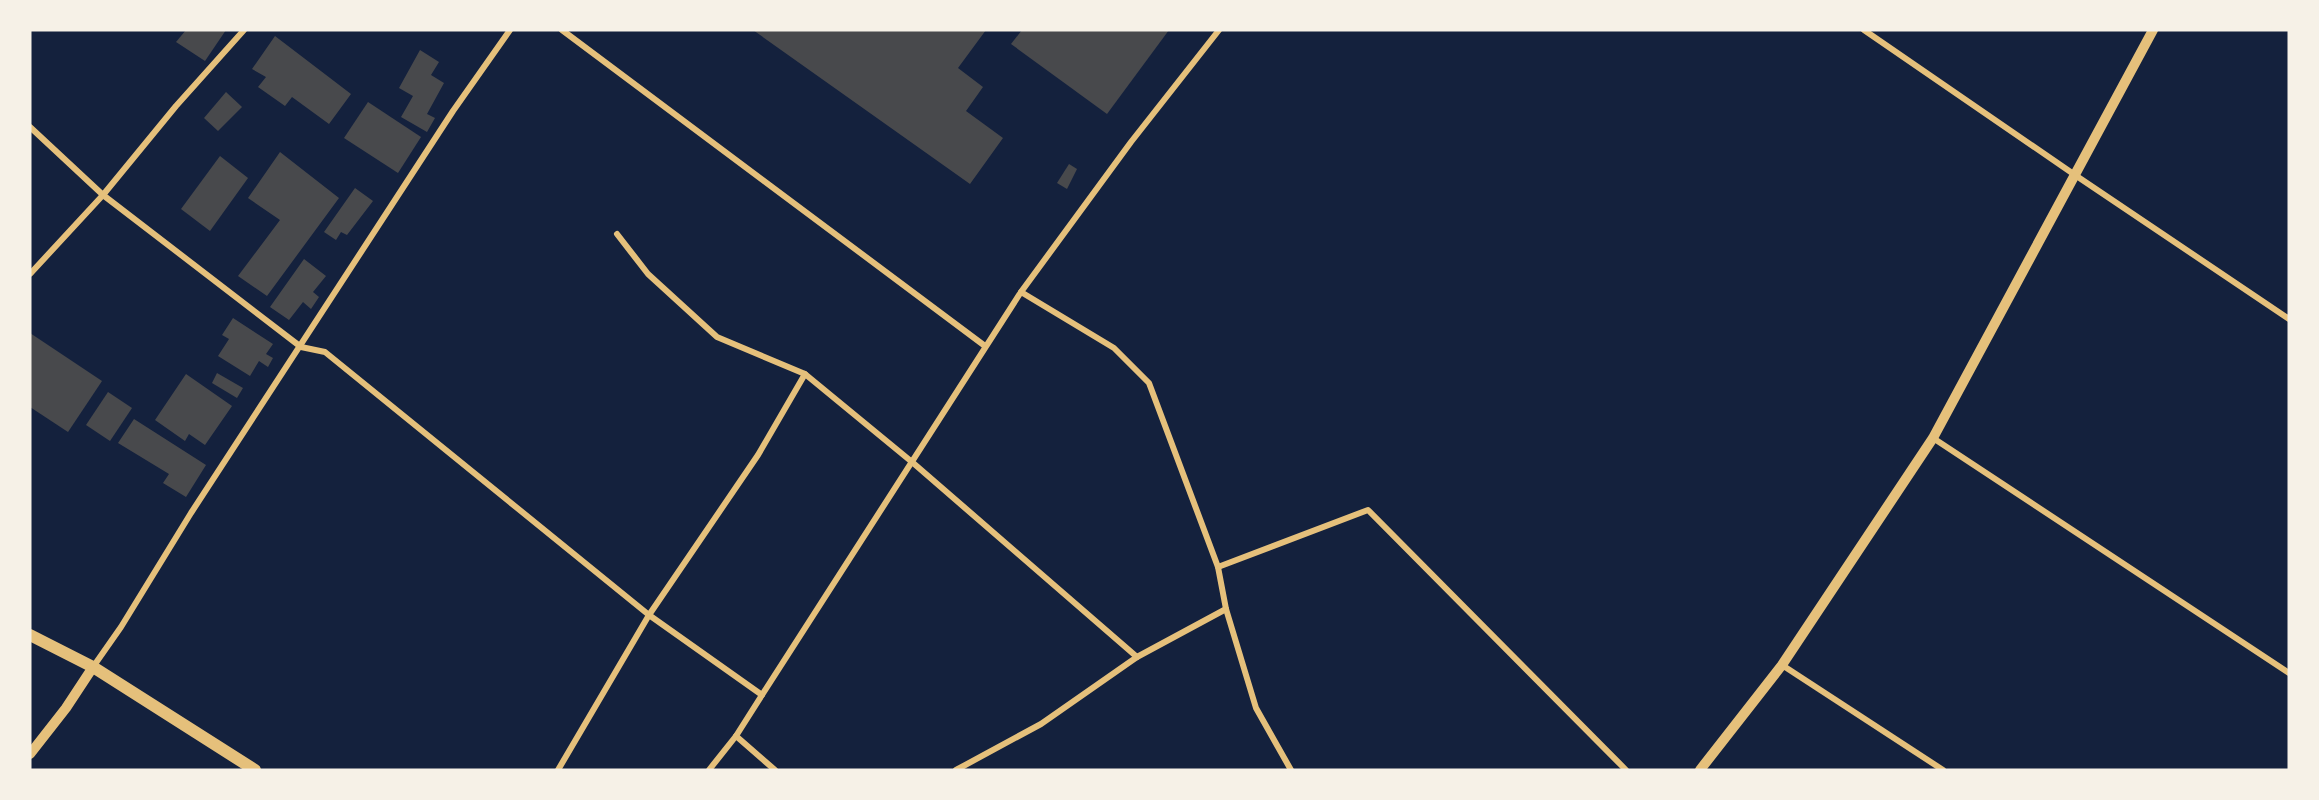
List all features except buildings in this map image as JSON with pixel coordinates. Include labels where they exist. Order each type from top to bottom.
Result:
[{"type":"main road","points":[[30,635],[93,667],[255,770]]},
{"type":"street","points":[[30,274],[103,195],[176,106],[244,30]]},
{"type":"street","points":[[30,754],[66,708],[121,627],[191,513],[453,111],[510,30]]},
{"type":"street","points":[[562,30],[985,346]]},
{"type":"street","points":[[709,770],[762,695],[1021,292],[1131,142],[1220,30]]},
{"type":"street","points":[[1864,30],[2074,175],[2289,319]]},
{"type":"street","points":[[1700,770],[1782,665],[1933,438],[2153,30]]},
{"type":"street","points":[[30,127],[103,195],[301,347],[325,352],[649,615],[762,695]]},
{"type":"street","points":[[616,234],[648,274],[717,337],[805,374],[912,462],[1137,657]]},
{"type":"street","points":[[1021,292],[1114,348],[1149,383],[1218,567],[1226,609],[1256,708],[1292,770]]},
{"type":"street","points":[[558,770],[649,615],[758,455],[805,374]]},
{"type":"street","points":[[1933,438],[2289,673]]},
{"type":"street","points":[[1218,567],[1368,510],[1626,770]]},
{"type":"street","points":[[956,770],[1041,724],[1137,657],[1226,609]]},
{"type":"street","points":[[1782,665],[1943,770]]},
{"type":"street","points":[[735,736],[775,770]]}]
